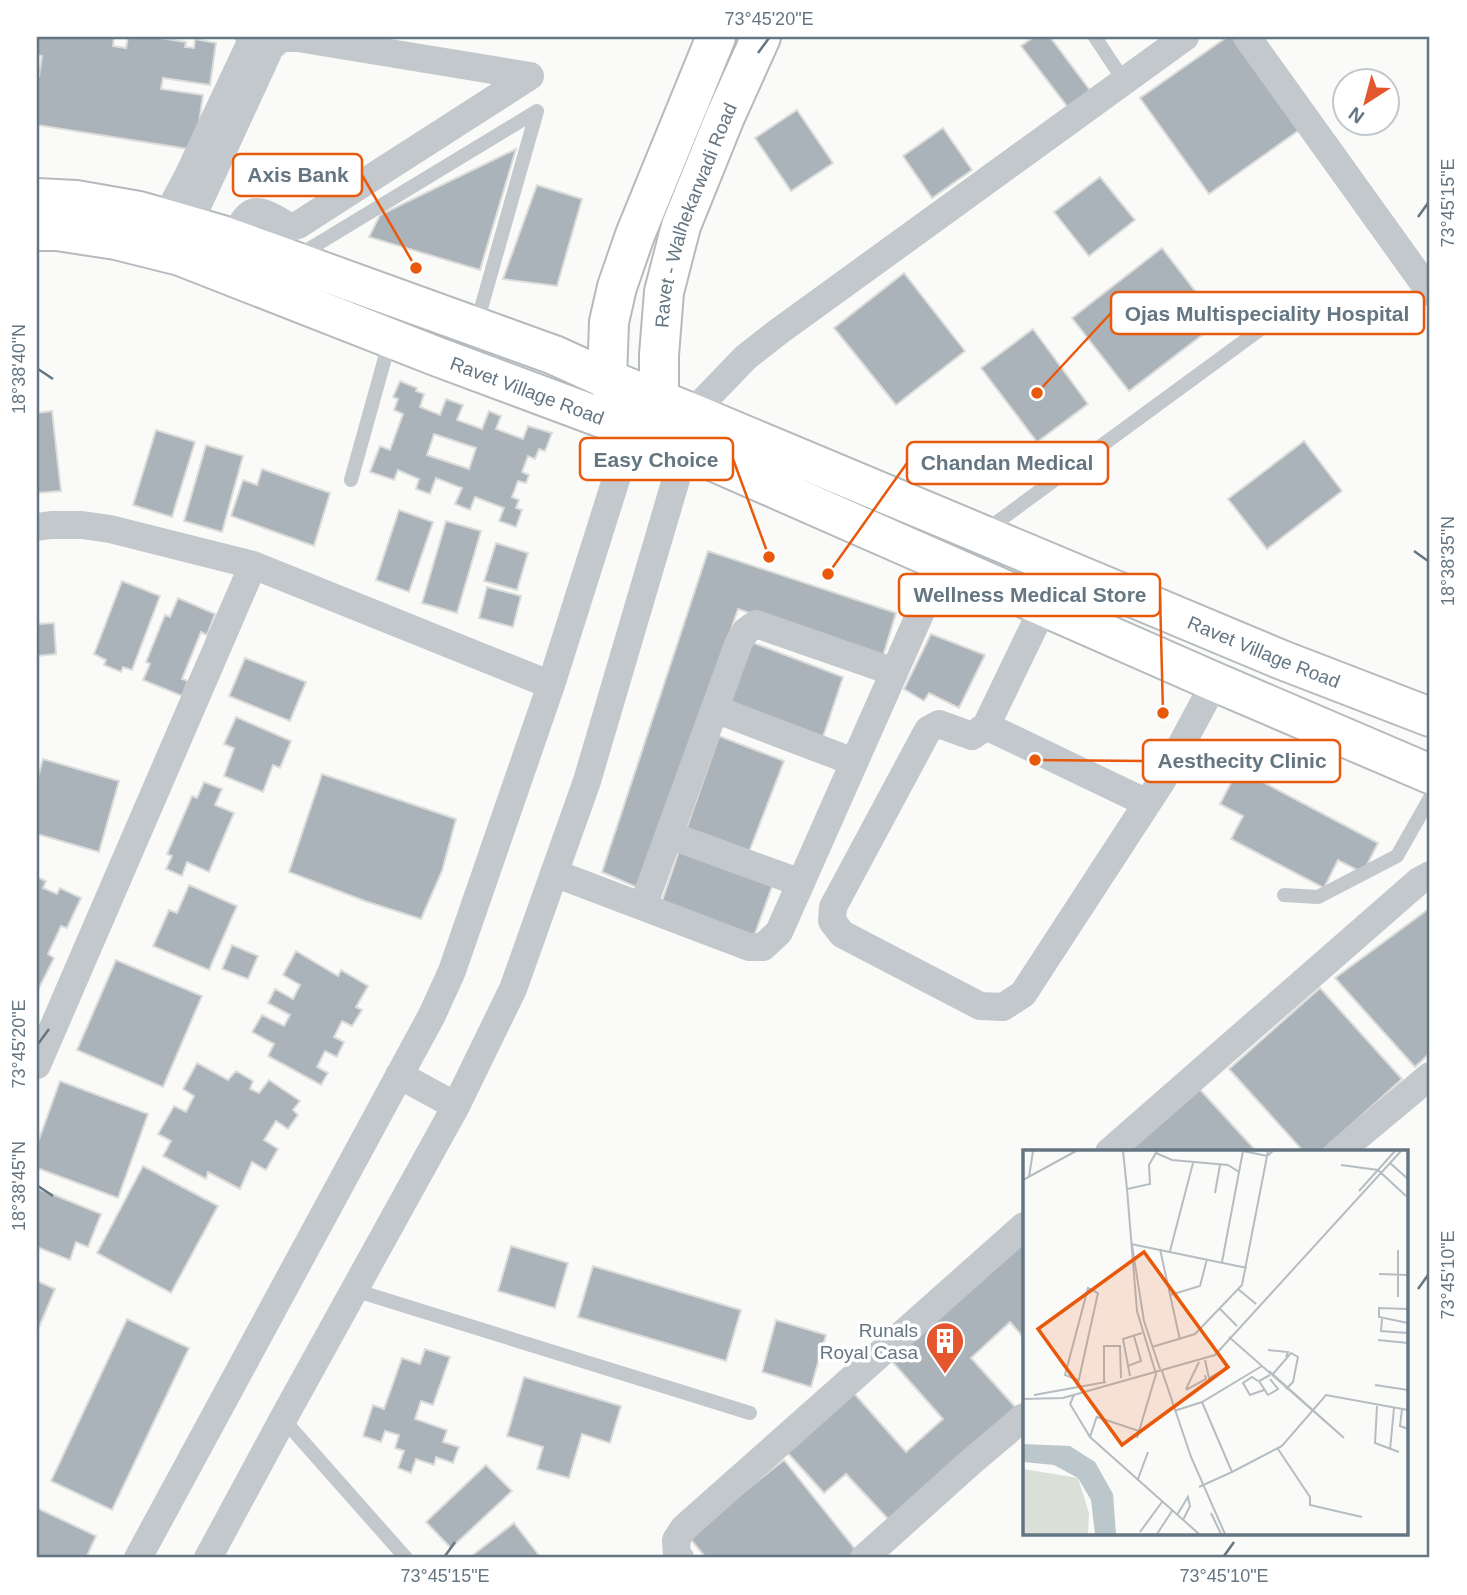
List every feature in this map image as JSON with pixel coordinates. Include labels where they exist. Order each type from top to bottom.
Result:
[{"type":"main road","name":"Ravet - Walhekarwadi Road","points":[[607,379],[609,321],[617,287],[635,235],[716,37]]},
{"type":"main road","name":"Ravet - Walhekarwadi Road","points":[[679,421],[659,355],[664,292],[681,226],[761,37]]},
{"type":"main road","name":"Ravet Village Road","points":[[37,198],[76,200],[139,211],[232,239],[554,355],[607,379],[679,421],[943,562],[1430,774]]},
{"type":"main road","name":"Ravet Village Road","points":[[37,232],[57,230],[116,240],[180,256],[390,339],[632,429],[679,421],[981,534],[1282,660],[1430,717]]},
{"type":"main road","points":[[607,379],[632,429]]},
{"type":"street","points":[[177,223],[188,176],[251,42],[249,37]]},
{"type":"street","points":[[177,223],[270,48],[281,38],[298,37],[530,76],[298,225],[291,227],[255,212],[248,216],[232,239]]},
{"type":"street","points":[[208,1558],[456,1106],[513,989],[587,781],[679,421],[747,357],[778,332],[1185,37]]},
{"type":"street","points":[[1247,37],[1430,292]]},
{"type":"street","points":[[138,1558],[432,1014],[452,971],[551,685],[632,429]]},
{"type":"street","points":[[37,527],[82,525],[110,529],[253,565],[551,685]]},
{"type":"street","points":[[555,873],[749,947],[762,947],[779,932],[943,562]]},
{"type":"street","points":[[37,1065],[44,1028],[253,565]]},
{"type":"street","points":[[1044,606],[986,726],[972,736],[939,724],[928,730],[833,906],[832,921],[842,934],[980,1006],[1003,1007],[1023,994],[1163,779],[1215,682]]},
{"type":"street","points":[[643,906],[739,642],[746,631],[757,624],[894,672]]},
{"type":"street","points":[[715,709],[854,762]]},
{"type":"street","points":[[986,726],[1147,803]]},
{"type":"street","points":[[669,835],[801,883]]},
{"type":"street","points":[[1111,1150],[1419,881],[1430,875]]},
{"type":"street","points":[[399,1075],[456,1106]]},
{"type":"street","points":[[1341,1150],[1430,1076]]},
{"type":"street","points":[[680,1558],[677,1555],[676,1540],[684,1528],[1023,1227]]},
{"type":"street","points":[[864,1558],[1023,1418]]},
{"type":"lane","points":[[1095,37],[1124,81]]},
{"type":"lane","points":[[292,260],[537,111],[475,327]]},
{"type":"lane","points":[[981,534],[1258,331]]},
{"type":"lane","points":[[351,480],[390,339]]},
{"type":"lane","points":[[1284,895],[1318,897],[1397,856],[1430,798]]},
{"type":"lane","points":[[354,1290],[750,1413]]},
{"type":"lane","points":[[283,1419],[406,1558]]},
{"type":"building","points":[[37,37],[114,37],[113,46],[126,48],[128,37],[154,37],[186,42],[185,47],[194,48],[195,39],[216,43],[210,85],[163,78],[161,89],[203,95],[195,150],[37,125],[37,75],[39,76],[42,56],[37,55]]},
{"type":"building","points":[[1034,37],[1050,37],[1092,93],[1070,110],[1021,46]]},
{"type":"building","points":[[1227,37],[1241,37],[1305,126],[1209,194],[1140,98]]},
{"type":"building","points":[[797,110],[833,163],[791,191],[755,138]]},
{"type":"building","points":[[943,128],[972,170],[932,198],[903,156]]},
{"type":"building","points":[[516,149],[480,270],[369,237],[380,215]]},
{"type":"building","points":[[1100,177],[1135,220],[1089,256],[1054,212]]},
{"type":"building","points":[[537,185],[582,199],[557,286],[503,279]]},
{"type":"building","points":[[1162,248],[1219,322],[1129,391],[1072,318]]},
{"type":"building","points":[[904,273],[965,351],[896,405],[834,328]]},
{"type":"building","points":[[1033,329],[1088,404],[1037,442],[981,368]]},
{"type":"building","points":[[400,381],[424,394],[420,407],[440,415],[446,399],[463,405],[457,420],[482,429],[489,411],[501,416],[496,429],[523,439],[528,426],[552,433],[545,451],[539,449],[535,459],[528,456],[522,472],[529,475],[526,483],[518,481],[512,497],[519,500],[516,508],[522,510],[516,527],[499,521],[504,508],[475,497],[470,510],[455,504],[462,488],[436,478],[430,494],[416,489],[419,479],[398,470],[394,480],[370,472],[380,446],[390,450],[403,414],[394,410],[398,399],[393,397]],"holes":[[[434,434],[476,448],[469,469],[427,455]]]},
{"type":"building","points":[[52,411],[61,491],[37,493],[37,413]]},
{"type":"building","points":[[156,430],[195,442],[172,517],[133,505]]},
{"type":"building","points":[[1304,441],[1342,491],[1267,549],[1228,499]]},
{"type":"building","points":[[206,445],[243,456],[222,532],[184,521]]},
{"type":"building","points":[[262,469],[330,493],[314,546],[231,516],[243,480],[257,485]]},
{"type":"building","points":[[399,510],[433,522],[409,592],[376,580]]},
{"type":"building","points":[[446,521],[481,531],[457,613],[422,603]]},
{"type":"building","points":[[496,543],[528,553],[517,590],[484,581]]},
{"type":"building","points":[[708,551],[896,613],[883,656],[738,609],[643,890],[602,872]]},
{"type":"building","points":[[122,581],[160,596],[132,670],[123,667],[121,672],[104,665],[106,660],[94,654]]},
{"type":"building","points":[[487,587],[521,596],[513,627],[479,618]]},
{"type":"building","points":[[178,598],[215,614],[207,635],[201,632],[182,679],[188,681],[182,696],[143,680],[150,664],[146,662],[165,615],[170,617]]},
{"type":"building","points":[[54,623],[56,654],[37,656],[37,624]]},
{"type":"building","points":[[931,634],[985,655],[959,708],[929,693],[924,701],[904,689]]},
{"type":"building","points":[[751,642],[843,677],[822,740],[727,707]]},
{"type":"building","points":[[245,658],[306,682],[290,721],[229,696]]},
{"type":"building","points":[[236,717],[291,741],[280,768],[273,765],[263,792],[224,776],[234,748],[224,744]]},
{"type":"building","points":[[719,736],[784,761],[749,852],[686,830]]},
{"type":"building","points":[[43,759],[119,781],[99,852],[37,834],[37,781]]},
{"type":"building","points":[[1238,769],[1378,843],[1363,873],[1338,860],[1324,888],[1231,839],[1243,816],[1220,804]]},
{"type":"building","points":[[322,774],[456,819],[442,871],[421,919],[289,872]]},
{"type":"building","points":[[204,782],[222,789],[215,805],[234,813],[209,872],[187,862],[182,876],[166,869],[172,856],[167,854],[192,796],[197,798]]},
{"type":"building","points":[[680,848],[774,881],[753,939],[660,907]]},
{"type":"building","points":[[37,877],[46,881],[43,888],[57,894],[60,888],[81,898],[67,928],[61,926],[48,954],[54,958],[38,990],[37,989]]},
{"type":"building","points":[[189,885],[237,906],[209,970],[153,946],[169,910],[177,913]]},
{"type":"building","points":[[1430,908],[1430,1053],[1415,1067],[1335,978]]},
{"type":"building","points":[[232,945],[258,956],[248,979],[222,969]]},
{"type":"building","points":[[296,951],[338,976],[341,970],[368,986],[356,1007],[362,1010],[352,1026],[342,1021],[334,1037],[344,1042],[337,1057],[325,1051],[317,1067],[328,1073],[321,1085],[268,1056],[274,1044],[252,1032],[262,1015],[284,1026],[290,1015],[268,1003],[275,989],[293,999],[300,985],[283,975]]},
{"type":"building","points":[[116,960],[202,996],[163,1087],[77,1050]]},
{"type":"building","points":[[1320,988],[1402,1079],[1323,1150],[1302,1150],[1229,1069]]},
{"type":"building","points":[[197,1063],[228,1080],[236,1071],[253,1081],[250,1089],[259,1093],[269,1080],[300,1101],[293,1110],[298,1115],[288,1129],[276,1121],[264,1140],[278,1149],[266,1170],[252,1162],[240,1189],[208,1172],[206,1179],[163,1156],[171,1141],[158,1134],[174,1106],[186,1112],[194,1096],[183,1089]]},
{"type":"building","points":[[60,1081],[148,1114],[118,1198],[37,1168],[37,1145]]},
{"type":"building","points":[[1195,1084],[1255,1150],[1120,1150]]},
{"type":"building","points":[[143,1166],[218,1206],[171,1293],[97,1253]]},
{"type":"building","points":[[37,1188],[101,1214],[88,1247],[76,1242],[70,1260],[37,1247]]},
{"type":"building","name":"Runals Royal Casa","points":[[1019,1241],[1023,1246],[1023,1337],[1010,1322],[971,1358],[1017,1409],[891,1522],[846,1474],[824,1493],[786,1451],[852,1391],[906,1452],[943,1419],[889,1358]]},
{"type":"building","points":[[511,1246],[568,1263],[555,1308],[498,1291]]},
{"type":"building","points":[[593,1266],[741,1310],[726,1361],[578,1317]]},
{"type":"building","points":[[37,1281],[55,1289],[37,1332]]},
{"type":"building","points":[[127,1319],[189,1348],[112,1510],[51,1481]]},
{"type":"building","points":[[776,1320],[826,1335],[811,1387],[762,1372]]},
{"type":"building","points":[[425,1349],[450,1357],[433,1405],[421,1401],[415,1419],[447,1430],[443,1442],[459,1447],[453,1463],[436,1457],[434,1465],[416,1459],[411,1473],[398,1468],[404,1451],[395,1448],[399,1435],[385,1431],[381,1442],[363,1436],[373,1405],[384,1409],[402,1358],[420,1364]]},
{"type":"building","points":[[524,1377],[621,1406],[610,1443],[582,1434],[569,1478],[537,1469],[543,1447],[507,1436]]},
{"type":"building","points":[[784,1460],[859,1554],[854,1558],[706,1558],[688,1536]]},
{"type":"building","points":[[486,1465],[512,1491],[451,1548],[426,1522]]},
{"type":"building","points":[[37,1508],[96,1536],[86,1558],[37,1558]]},
{"type":"building","points":[[514,1523],[541,1558],[469,1558]]},
{"type":"place","name":"Axis Bank","points":[[416,268]]},
{"type":"place","name":"Ojas Multispeciality Hospital","points":[[1037,393]]},
{"type":"place","name":"Easy Choice","points":[[769,557]]},
{"type":"place","name":"Chandan Medical","points":[[828,574]]},
{"type":"place","name":"Wellness Medical Store","points":[[1163,713]]},
{"type":"place","name":"Aesthecity Clinic","points":[[1035,760]]},
{"type":"place","name":"Runals Royal Casa","points":[[945,1375]]}]
